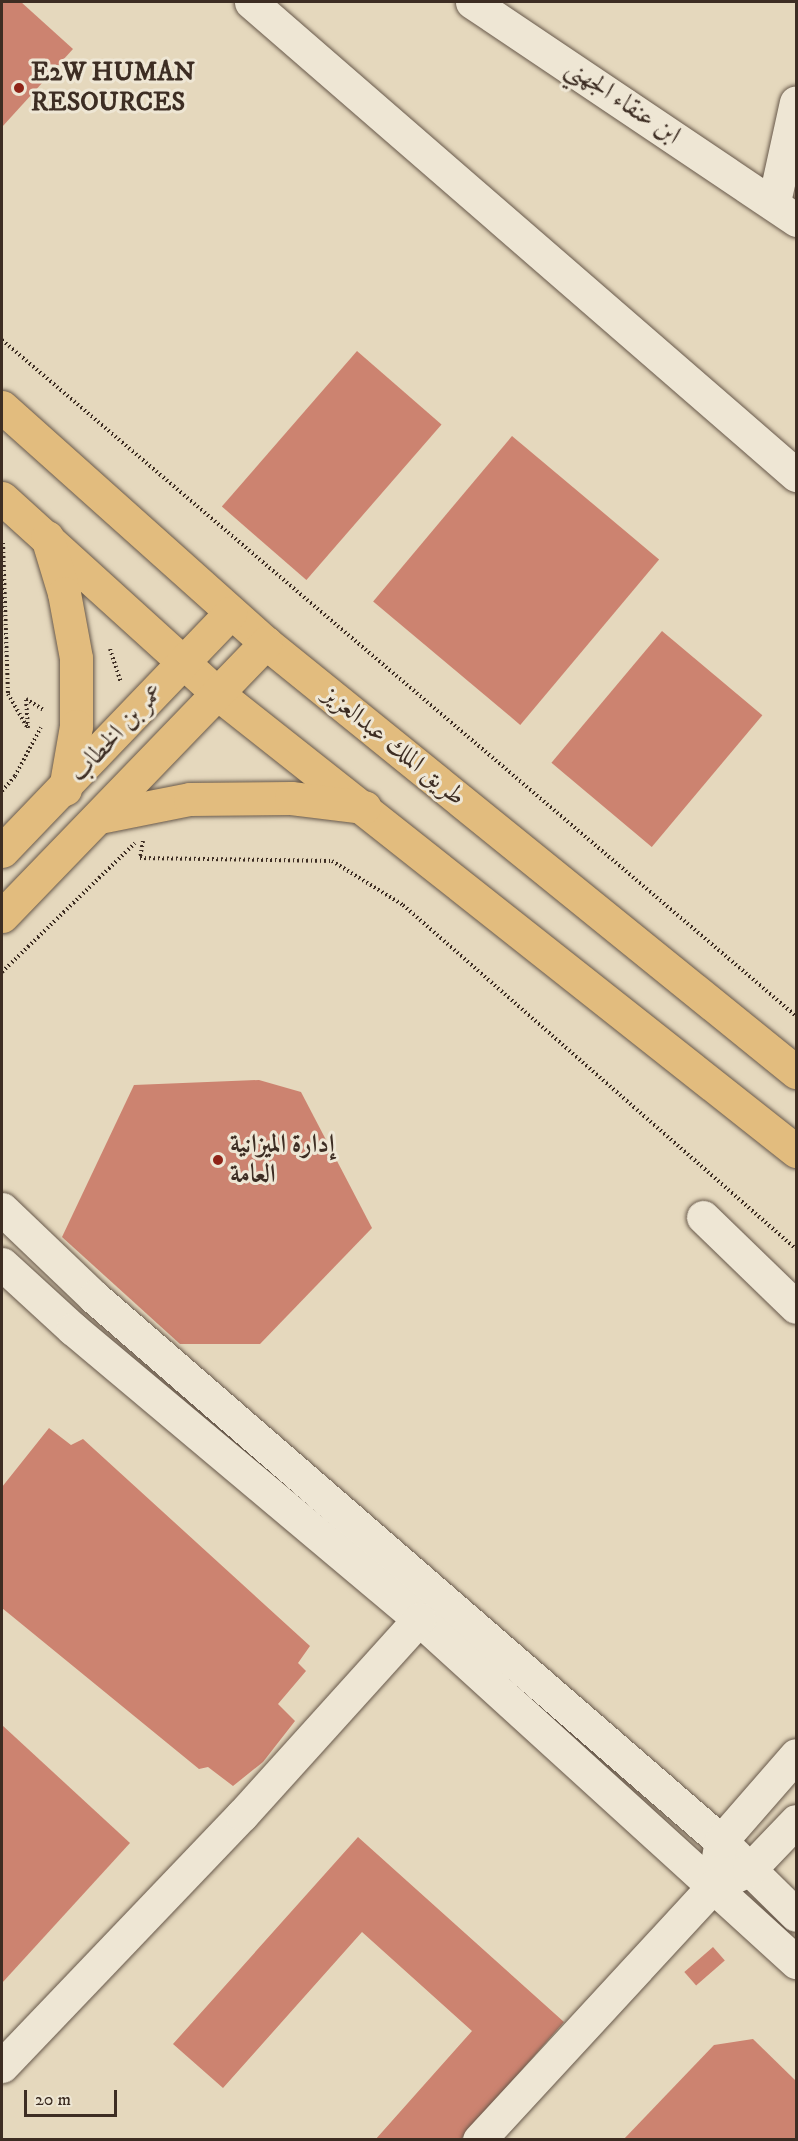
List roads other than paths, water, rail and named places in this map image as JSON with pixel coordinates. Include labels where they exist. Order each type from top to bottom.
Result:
[{"type":"main road","name":"طريق الملك عبدالعزيز","points":[[2,407],[230,613],[796,1072]]},
{"type":"main road","points":[[2,498],[47,536],[218,694],[367,808],[796,1150]]},
{"type":"main road","points":[[47,536],[64,593],[76,657],[76,726],[65,789]]},
{"type":"main road","name":"عمر بن الخطاب","points":[[2,851],[65,789],[230,613]]},
{"type":"main road","points":[[2,916],[266,643]]},
{"type":"main road","points":[[99,817],[190,799],[291,798],[367,808]]},
{"type":"lane","points":[[251,2],[796,475]]},
{"type":"lane","name":"ابن عنقاء الجهني","points":[[472,2],[785,211],[796,102]]},
{"type":"lane","points":[[2,1209],[94,1297],[721,1841],[796,1915]]},
{"type":"lane","points":[[703,1217],[796,1307]]},
{"type":"lane","points":[[2,1264],[73,1329],[418,1619],[796,1962]]},
{"type":"lane","points":[[2,2066],[242,1815],[418,1619]]},
{"type":"lane","points":[[713,1886],[721,1841],[796,1755]]},
{"type":"lane","points":[[479,2139],[713,1886],[749,1870],[796,1821]]},
{"type":"place","name":"E2W HUMAN RESOURCES","points":[[19,88]]},
{"type":"place","name":"إدارة الميزانية العامة","points":[[218,1160]]}]
